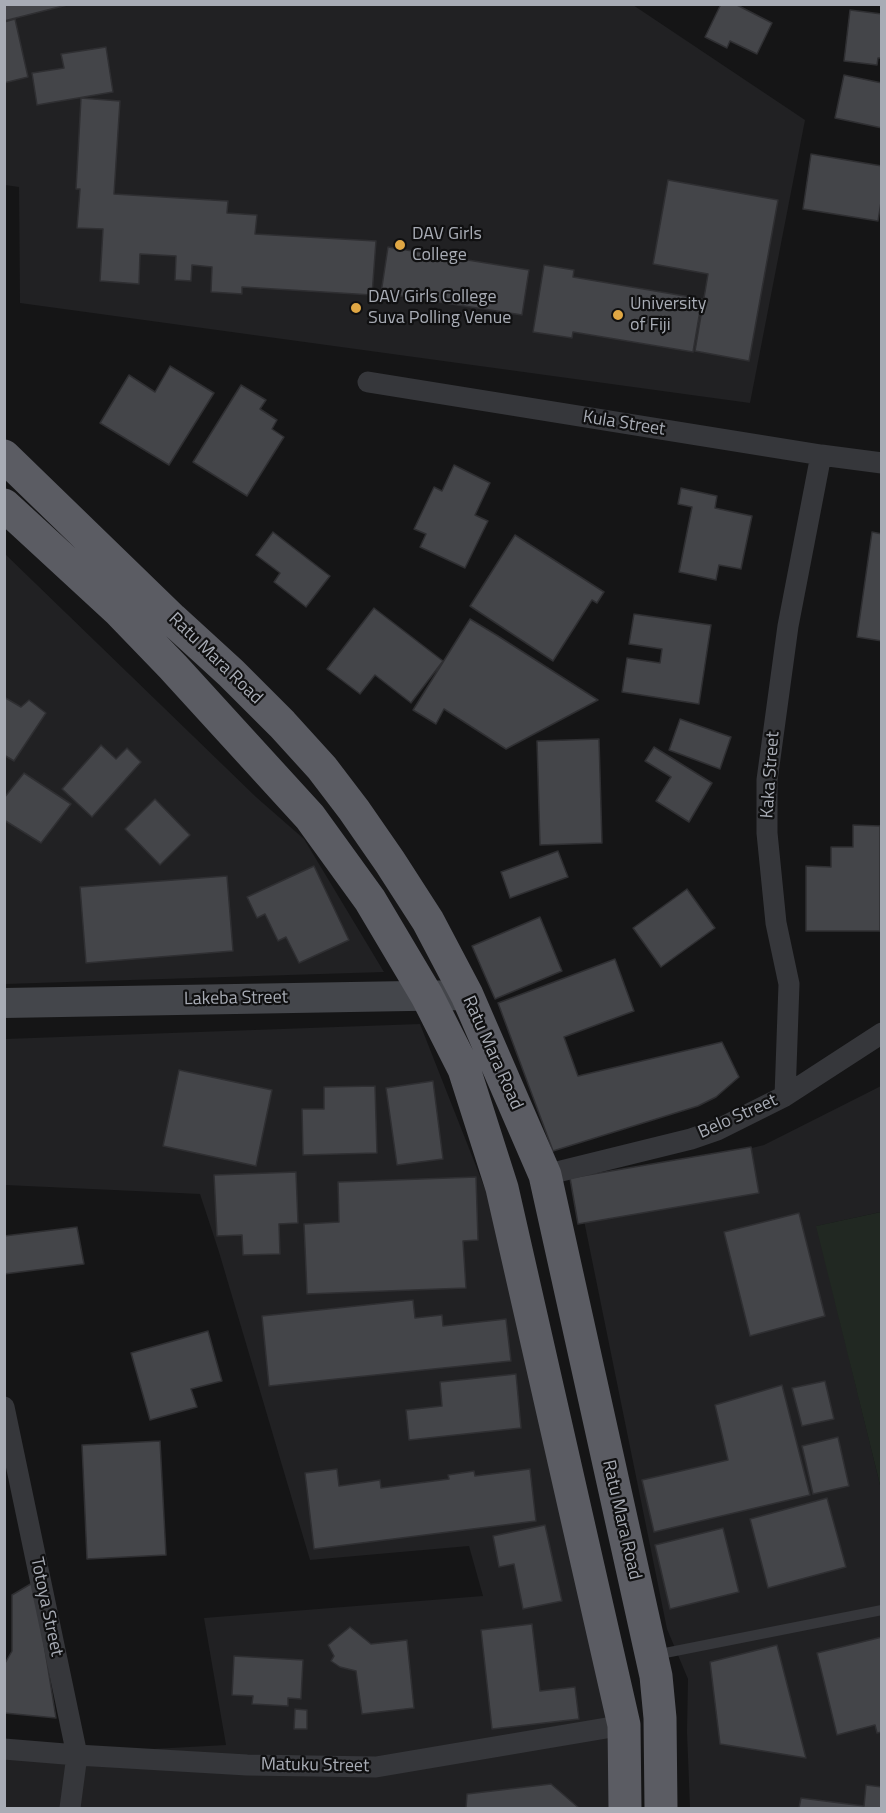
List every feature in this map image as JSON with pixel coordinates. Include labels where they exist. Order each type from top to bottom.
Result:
[{"type":"highway","name":"Ratu Mara Road","points":[[4,456],[231,673],[322,768],[354,810],[428,921],[467,995],[545,1175],[656,1676],[660,1718],[661,1809]]},
{"type":"highway","name":"Ratu Mara Road","points":[[4,505],[134,626],[310,817],[370,900],[427,996],[464,1069],[502,1188],[624,1725],[625,1809]]},
{"type":"highway","points":[[502,1188],[545,1175]]},
{"type":"main road","name":"Lakeba Street","points":[[4,1004],[467,995]]},
{"type":"street","name":"Kula Street","points":[[368,382],[820,456],[882,463]]},
{"type":"street","name":"Kaka Street","points":[[785,1096],[789,984],[776,923],[767,833],[767,780],[788,626],[820,456]]},
{"type":"street","name":"Belo Street","points":[[545,1175],[691,1139],[717,1130],[785,1096],[882,1034]]},
{"type":"street","name":"Totoya Street","points":[[4,1407],[77,1755],[70,1809]]},
{"type":"street","name":"Matuku Street","points":[[4,1749],[247,1765],[376,1767],[624,1725]]},
{"type":"lane","points":[[652,1656],[882,1610]]},
{"type":"shaded area","name":"DAV Girls College","points":[[5,5],[633,5],[805,120],[750,403],[20,303],[19,187],[5,185]]},
{"type":"shaded area","points":[[4,553],[256,797],[304,839],[384,972],[5,984]]},
{"type":"shaded area","points":[[420,1024],[500,1227],[606,1693],[620,1808],[5,1808],[5,1757],[226,1745],[204,1618],[483,1596],[469,1546],[310,1560],[200,1194],[5,1185],[5,1039]]},
{"type":"shaded area","points":[[881,1086],[881,1212],[817,1226],[881,1489],[881,1808],[690,1808],[687,1732],[688,1679],[667,1629],[578,1191],[764,1145]]},
{"type":"shaded area","points":[[882,1213],[881,1489],[816,1226]]},
{"type":"building","points":[[4,4],[71,4],[4,21]]},
{"type":"building","points":[[721,4],[735,4],[772,23],[757,54],[730,41],[727,48],[705,37]]},
{"type":"building","points":[[850,10],[882,14],[882,58],[878,58],[877,65],[844,61]]},
{"type":"building","points":[[15,19],[28,77],[4,83],[4,22]]},
{"type":"building","points":[[106,47],[113,92],[37,105],[32,73],[64,68],[61,54]]},
{"type":"building","points":[[844,75],[882,83],[882,128],[835,118]]},
{"type":"building","points":[[81,98],[120,101],[114,194],[228,201],[227,213],[257,215],[255,234],[376,241],[372,295],[242,287],[242,294],[211,292],[212,267],[192,265],[191,281],[175,280],[176,256],[140,254],[139,284],[100,281],[103,229],[77,228],[80,189],[76,189]]},
{"type":"building","points":[[811,154],[882,166],[882,196],[878,221],[803,209]]},
{"type":"building","points":[[668,180],[778,200],[749,361],[695,351],[708,274],[653,264]]},
{"type":"building","points":[[388,247],[529,270],[522,315],[381,293]]},
{"type":"building","name":"University of Fiji","points":[[544,265],[574,270],[573,277],[702,299],[693,352],[573,332],[572,338],[533,332]]},
{"type":"building","points":[[170,366],[214,393],[169,465],[100,423],[129,375],[155,392]]},
{"type":"building","points":[[241,385],[266,400],[260,409],[277,420],[272,429],[284,437],[247,496],[193,462]]},
{"type":"building","points":[[454,465],[490,483],[475,515],[488,521],[465,568],[420,547],[426,534],[414,529],[434,487],[442,491]]},
{"type":"building","points":[[681,488],[717,496],[715,508],[752,516],[741,569],[719,565],[716,580],[679,572],[692,507],[678,504]]},
{"type":"building","points":[[273,532],[330,576],[306,607],[274,582],[280,573],[256,555]]},
{"type":"building","points":[[872,532],[882,534],[882,641],[857,637]]},
{"type":"building","points":[[515,535],[604,592],[597,603],[592,600],[553,661],[470,606]]},
{"type":"building","points":[[374,608],[443,661],[411,703],[375,675],[360,694],[327,669]]},
{"type":"building","points":[[634,614],[711,625],[699,704],[622,692],[627,658],[660,663],[662,649],[629,644]]},
{"type":"building","points":[[470,619],[598,700],[506,749],[444,709],[436,724],[413,710]]},
{"type":"building","points":[[4,697],[21,707],[29,700],[46,713],[14,761],[4,755]]},
{"type":"building","points":[[680,719],[731,737],[720,769],[669,750]]},
{"type":"building","points":[[599,739],[602,843],[540,845],[537,741]]},
{"type":"building","points":[[101,745],[116,759],[127,748],[141,762],[92,817],[62,789]]},
{"type":"building","points":[[654,747],[712,783],[689,822],[656,801],[671,777],[645,761]]},
{"type":"building","points":[[24,773],[71,804],[41,843],[4,820],[4,798]]},
{"type":"building","points":[[155,799],[190,835],[160,865],[125,829]]},
{"type":"building","points":[[853,825],[880,826],[880,931],[806,931],[806,866],[831,867],[831,847],[853,847]]},
{"type":"building","points":[[558,851],[568,877],[510,898],[501,872]]},
{"type":"building","points":[[314,866],[349,940],[299,963],[286,937],[278,941],[265,914],[257,918],[247,897]]},
{"type":"building","points":[[227,876],[233,951],[86,963],[80,887]]},
{"type":"building","points":[[687,889],[715,928],[661,967],[633,928]]},
{"type":"building","points":[[540,917],[562,971],[495,999],[472,946]]},
{"type":"building","points":[[615,959],[634,1011],[564,1037],[578,1076],[722,1042],[739,1077],[716,1097],[698,1106],[553,1151],[498,1003]]},
{"type":"building","points":[[179,1070],[272,1090],[256,1166],[163,1146]]},
{"type":"building","points":[[433,1081],[443,1159],[397,1165],[386,1088]]},
{"type":"building","points":[[375,1086],[377,1153],[303,1155],[302,1109],[324,1109],[324,1087]]},
{"type":"building","points":[[751,1147],[759,1193],[578,1224],[570,1178]]},
{"type":"building","points":[[296,1172],[298,1223],[279,1224],[280,1254],[243,1255],[242,1235],[217,1236],[214,1175]]},
{"type":"building","points":[[476,1177],[478,1240],[463,1241],[466,1288],[307,1294],[304,1224],[339,1222],[338,1182]]},
{"type":"building","points":[[799,1213],[825,1316],[750,1336],[724,1232]]},
{"type":"building","points":[[77,1227],[84,1264],[4,1274],[4,1236]]},
{"type":"building","points":[[413,1300],[415,1318],[442,1315],[443,1326],[506,1319],[511,1361],[269,1386],[262,1316]]},
{"type":"building","points":[[208,1331],[222,1381],[191,1389],[197,1407],[150,1420],[131,1353]]},
{"type":"building","points":[[516,1374],[521,1428],[409,1440],[406,1410],[442,1406],[440,1382]]},
{"type":"building","points":[[825,1381],[834,1419],[802,1426],[792,1388]]},
{"type":"building","points":[[782,1385],[810,1495],[654,1532],[642,1480],[728,1460],[715,1405]]},
{"type":"building","points":[[838,1437],[849,1486],[813,1494],[802,1446]]},
{"type":"building","points":[[160,1441],[166,1555],[87,1559],[82,1445]]},
{"type":"building","points":[[337,1469],[339,1486],[380,1480],[381,1488],[449,1479],[448,1475],[474,1471],[475,1476],[530,1469],[536,1521],[314,1549],[305,1473]]},
{"type":"building","points":[[827,1498],[846,1567],[768,1588],[750,1519]]},
{"type":"building","points":[[545,1525],[562,1601],[523,1609],[514,1564],[499,1567],[493,1536]]},
{"type":"building","points":[[723,1528],[739,1592],[670,1609],[655,1545]]},
{"type":"building","points":[[34,1582],[56,1718],[4,1713],[4,1665],[12,1651],[12,1595]]},
{"type":"building","points":[[532,1624],[540,1691],[575,1687],[579,1719],[492,1729],[481,1630]]},
{"type":"building","points":[[350,1627],[371,1644],[407,1640],[414,1708],[362,1714],[356,1671],[340,1667],[331,1661],[334,1656],[328,1645]]},
{"type":"building","points":[[882,1637],[882,1732],[877,1733],[875,1725],[837,1735],[817,1653]]},
{"type":"building","points":[[777,1645],[806,1758],[720,1744],[710,1662]]},
{"type":"building","points":[[234,1656],[303,1660],[301,1699],[288,1698],[288,1706],[252,1704],[253,1696],[232,1695]]},
{"type":"building","points":[[295,1709],[307,1710],[307,1729],[294,1729]]},
{"type":"building","points":[[551,1784],[579,1808],[466,1808],[467,1794]]},
{"type":"building","points":[[866,1785],[882,1787],[882,1808],[799,1808],[801,1798],[864,1806]]},
{"type":"place","name":"DAV Girls College","points":[[400,245]]},
{"type":"place","name":"DAV Girls College Suva Polling Venue","points":[[356,308]]},
{"type":"place","name":"University of Fiji","points":[[618,315]]}]
